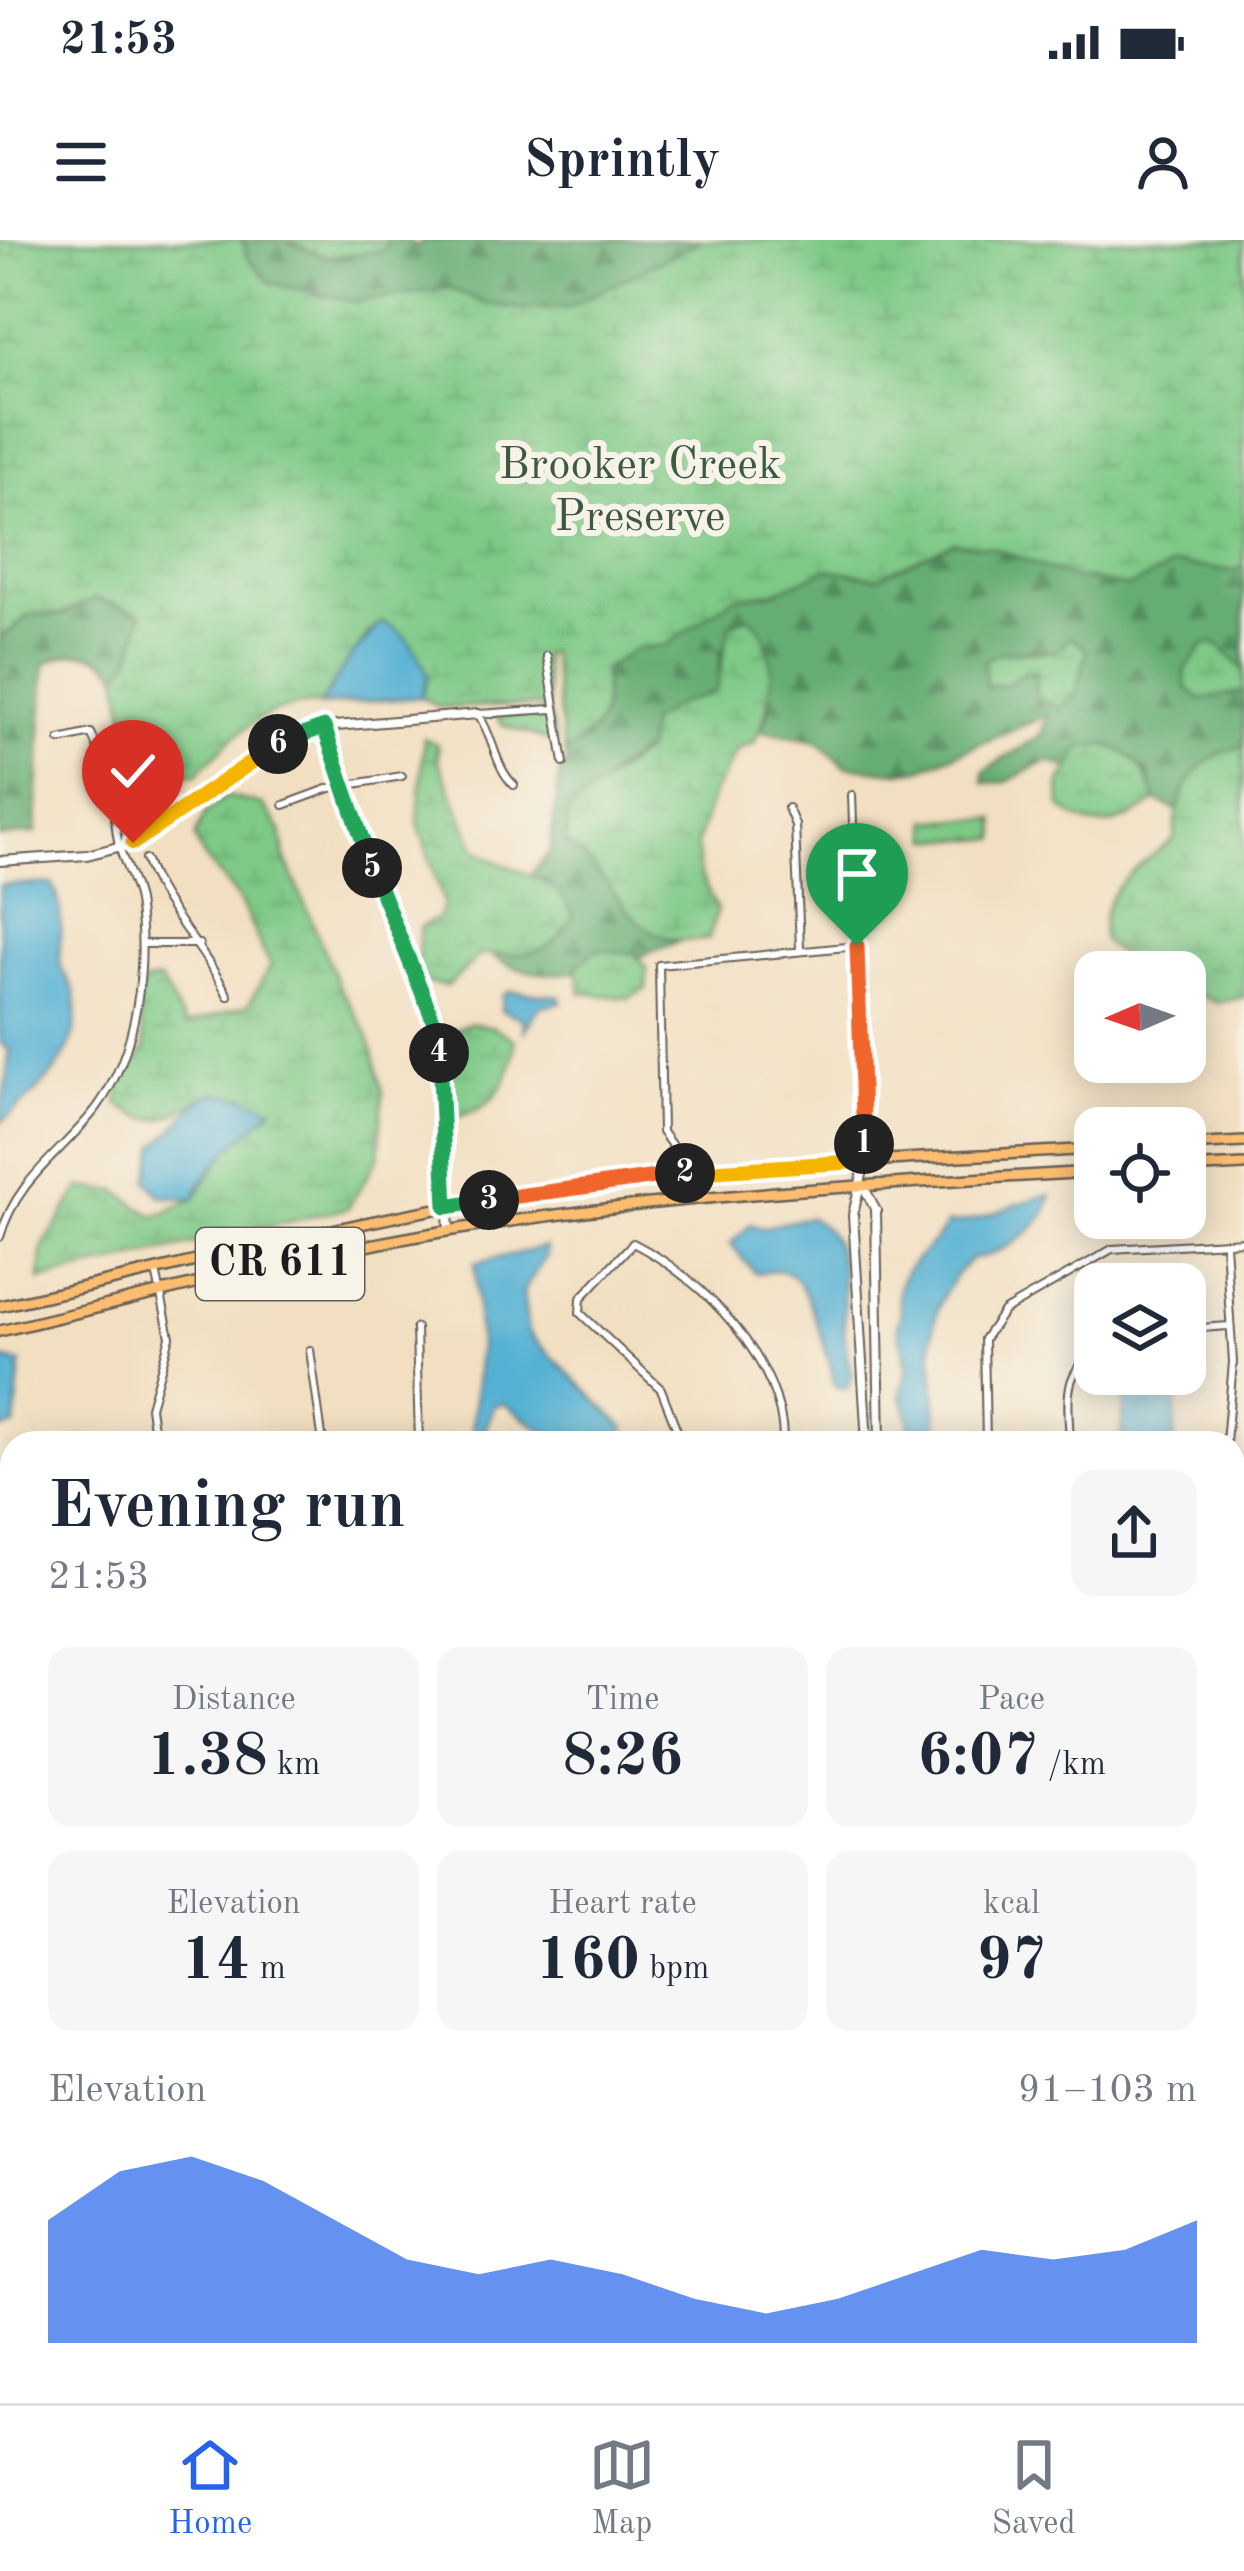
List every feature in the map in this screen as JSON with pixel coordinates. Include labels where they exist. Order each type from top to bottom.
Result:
[{"type":"main road","points":[[1206,1144],[1244,1142]]},
{"type":"main road","name":"CR 611","points":[[0,1306],[446,1207],[718,1169],[1074,1151]]},
{"type":"main road","points":[[1206,1167],[1244,1165]]},
{"type":"main road","name":"CR 611","points":[[0,1331],[449,1231],[613,1207],[862,1185],[1074,1173]]},
{"type":"street","points":[[547,656],[564,763]]},
{"type":"street","points":[[0,861],[87,855],[143,838],[276,745],[324,727],[553,709]]},
{"type":"street","points":[[478,714],[497,744],[502,774],[514,784]]},
{"type":"street","points":[[324,727],[438,1032],[449,1231]]},
{"type":"street","points":[[0,1237],[13,1202],[37,1166],[96,1109],[117,1075],[130,1029],[142,944],[137,895],[118,846],[110,779],[91,733],[60,740]]},
{"type":"street","points":[[284,805],[402,776]]},
{"type":"street","points":[[852,795],[865,1161],[853,1215],[866,1431]]},
{"type":"street","points":[[788,808],[795,825],[800,948]]},
{"type":"street","points":[[145,860],[155,887],[200,944],[228,996]]},
{"type":"street","points":[[142,944],[200,944]]},
{"type":"street","points":[[673,1147],[662,1132],[659,965],[857,946]]},
{"type":"street","points":[[862,1185],[876,1210],[880,1431]]},
{"type":"street","points":[[986,1431],[984,1339],[1004,1311],[1112,1249],[1244,1240]]},
{"type":"street","points":[[677,1431],[661,1389],[580,1313],[581,1298],[633,1243],[666,1264],[747,1338],[770,1375],[780,1404],[782,1431]]},
{"type":"street","points":[[1226,1244],[1230,1326],[1226,1431]]},
{"type":"street","points":[[153,1431],[150,1407],[170,1337],[156,1271]]},
{"type":"street","points":[[1206,1328],[1230,1326]]},
{"type":"street","points":[[416,1328],[418,1431]]},
{"type":"street","points":[[310,1349],[321,1431]]},
{"type":"street","points":[[1070,1431],[1068,1386],[1074,1372]]},
{"type":"green space","name":"Brooker Creek Preserve","points":[[0,240],[242,240],[249,260],[271,283],[356,302],[450,288],[485,304],[521,309],[568,307],[702,240],[1244,240],[1244,566],[1233,571],[1176,564],[1129,587],[1067,576],[991,547],[954,542],[877,577],[827,569],[775,592],[735,597],[666,645],[635,649],[603,670],[600,719],[588,736],[565,752],[550,652],[543,654],[548,706],[439,707],[421,697],[428,675],[371,630],[321,704],[266,715],[237,734],[197,774],[175,773],[166,732],[125,715],[119,675],[132,656],[142,614],[95,598],[61,615],[29,615],[0,639]]},
{"type":"green space","points":[[242,240],[285,240],[326,257],[382,251],[390,240],[408,240],[418,247],[423,240],[702,240],[568,307],[521,309],[485,304],[450,288],[356,302],[270,283],[249,260]]},
{"type":"green space","points":[[285,240],[390,240],[382,251],[326,257]]},
{"type":"green space","points":[[954,542],[991,547],[1067,576],[1129,586],[1176,564],[1233,571],[1244,566],[1244,670],[1216,644],[1203,645],[1185,670],[1186,687],[1228,695],[1244,691],[1244,746],[1218,753],[1176,810],[1156,801],[1146,770],[1066,767],[1048,761],[1006,782],[984,783],[984,771],[1040,736],[1048,715],[920,769],[899,772],[845,766],[817,741],[760,731],[768,716],[771,680],[721,650],[717,692],[674,706],[646,750],[612,772],[566,843],[644,925],[678,942],[638,957],[634,953],[565,973],[522,970],[491,955],[503,954],[549,882],[530,875],[550,852],[561,767],[568,765],[565,752],[587,740],[602,671],[635,648],[666,645],[735,597],[775,592],[827,569],[877,577]],"holes":[[[1024,650],[1056,652],[1078,673],[1076,694],[1025,671],[1006,685],[986,686]]]},
{"type":"green space","points":[[95,598],[143,614],[132,656],[119,675],[103,660],[84,654],[45,664],[36,833],[0,837],[0,639],[30,615],[61,615]]},
{"type":"green space","points":[[749,616],[767,644],[770,695],[754,743],[738,749],[713,793],[697,843],[699,873],[717,909],[709,939],[682,941],[661,936],[643,925],[566,843],[569,810],[646,750],[650,722],[674,706],[716,691],[730,624]]},
{"type":"green space","points":[[1070,637],[1087,650],[1076,694],[1060,707],[1036,697],[1036,673],[1025,671],[1006,685],[986,686],[984,661],[1002,651],[1055,652]]},
{"type":"green space","points":[[1217,644],[1244,670],[1244,691],[1201,700],[1186,687],[1185,670],[1204,645]]},
{"type":"green space","points":[[549,712],[556,743],[503,725],[497,716]]},
{"type":"green space","points":[[424,738],[438,745],[438,760],[476,849],[545,882],[566,902],[573,917],[544,948],[523,954],[480,955],[448,986],[429,984],[417,971],[420,927],[438,918],[444,904],[418,823]]},
{"type":"green space","points":[[1108,745],[1139,766],[1156,801],[1120,822],[1085,822],[1061,807],[1060,783],[1083,746]]},
{"type":"green space","points":[[1244,746],[1244,997],[1217,1003],[1206,998],[1206,951],[1115,951],[1103,941],[1103,923],[1106,907],[1123,881],[1174,839],[1179,805],[1192,778],[1227,751]]},
{"type":"green space","points":[[226,796],[263,805],[281,830],[285,857],[339,986],[369,1036],[383,1092],[379,1156],[348,1208],[40,1280],[42,1248],[80,1188],[117,1191],[155,1217],[194,1199],[230,1145],[267,1115],[213,1093],[166,1118],[146,1118],[118,1104],[119,1088],[145,1049],[138,1000],[145,982],[160,980],[186,1026],[248,1005],[271,965],[240,902],[203,855],[195,837],[205,814]]},
{"type":"green space","points":[[996,819],[997,839],[930,839],[928,820]]},
{"type":"green space","points":[[596,950],[634,953],[647,968],[646,989],[628,998],[581,993],[577,966]]},
{"type":"green space","points":[[470,1023],[493,1027],[515,1040],[513,1055],[505,1081],[490,1101],[451,1117],[445,1110],[443,1057],[452,1031]]},
{"type":"water","points":[[382,622],[404,637],[420,659],[428,675],[421,697],[320,706],[348,660]]},
{"type":"water","points":[[52,884],[61,915],[61,966],[74,991],[74,1032],[45,1083],[0,1123],[10,1051],[0,1043],[0,885]]},
{"type":"water","points":[[503,994],[559,996],[561,1002],[540,1006],[524,1031],[523,1019],[501,1010]]},
{"type":"water","points":[[213,1093],[245,1097],[273,1108],[218,1161],[194,1200],[161,1196],[148,1181],[156,1145]]},
{"type":"water","points":[[1051,1195],[1032,1229],[1008,1246],[971,1259],[940,1302],[932,1346],[937,1431],[906,1431],[910,1422],[901,1393],[908,1370],[897,1325],[902,1278],[946,1224]]},
{"type":"water","points":[[809,1217],[826,1229],[841,1266],[847,1356],[853,1375],[847,1389],[835,1386],[812,1311],[793,1276],[780,1271],[755,1273],[730,1244],[751,1224],[761,1228]]},
{"type":"water","points":[[545,1247],[546,1256],[523,1292],[528,1333],[624,1431],[543,1431],[505,1404],[495,1405],[484,1431],[472,1431],[479,1345],[475,1263]]},
{"type":"water","points":[[0,1359],[21,1363],[15,1426],[0,1430]]},
{"type":"water","points":[[1176,1395],[1175,1431],[1121,1431],[1125,1396]]},
{"type":"route","points":[[133,843],[276,745],[324,727],[357,831],[438,1032],[446,1207],[718,1169],[865,1161],[857,946]]}]
